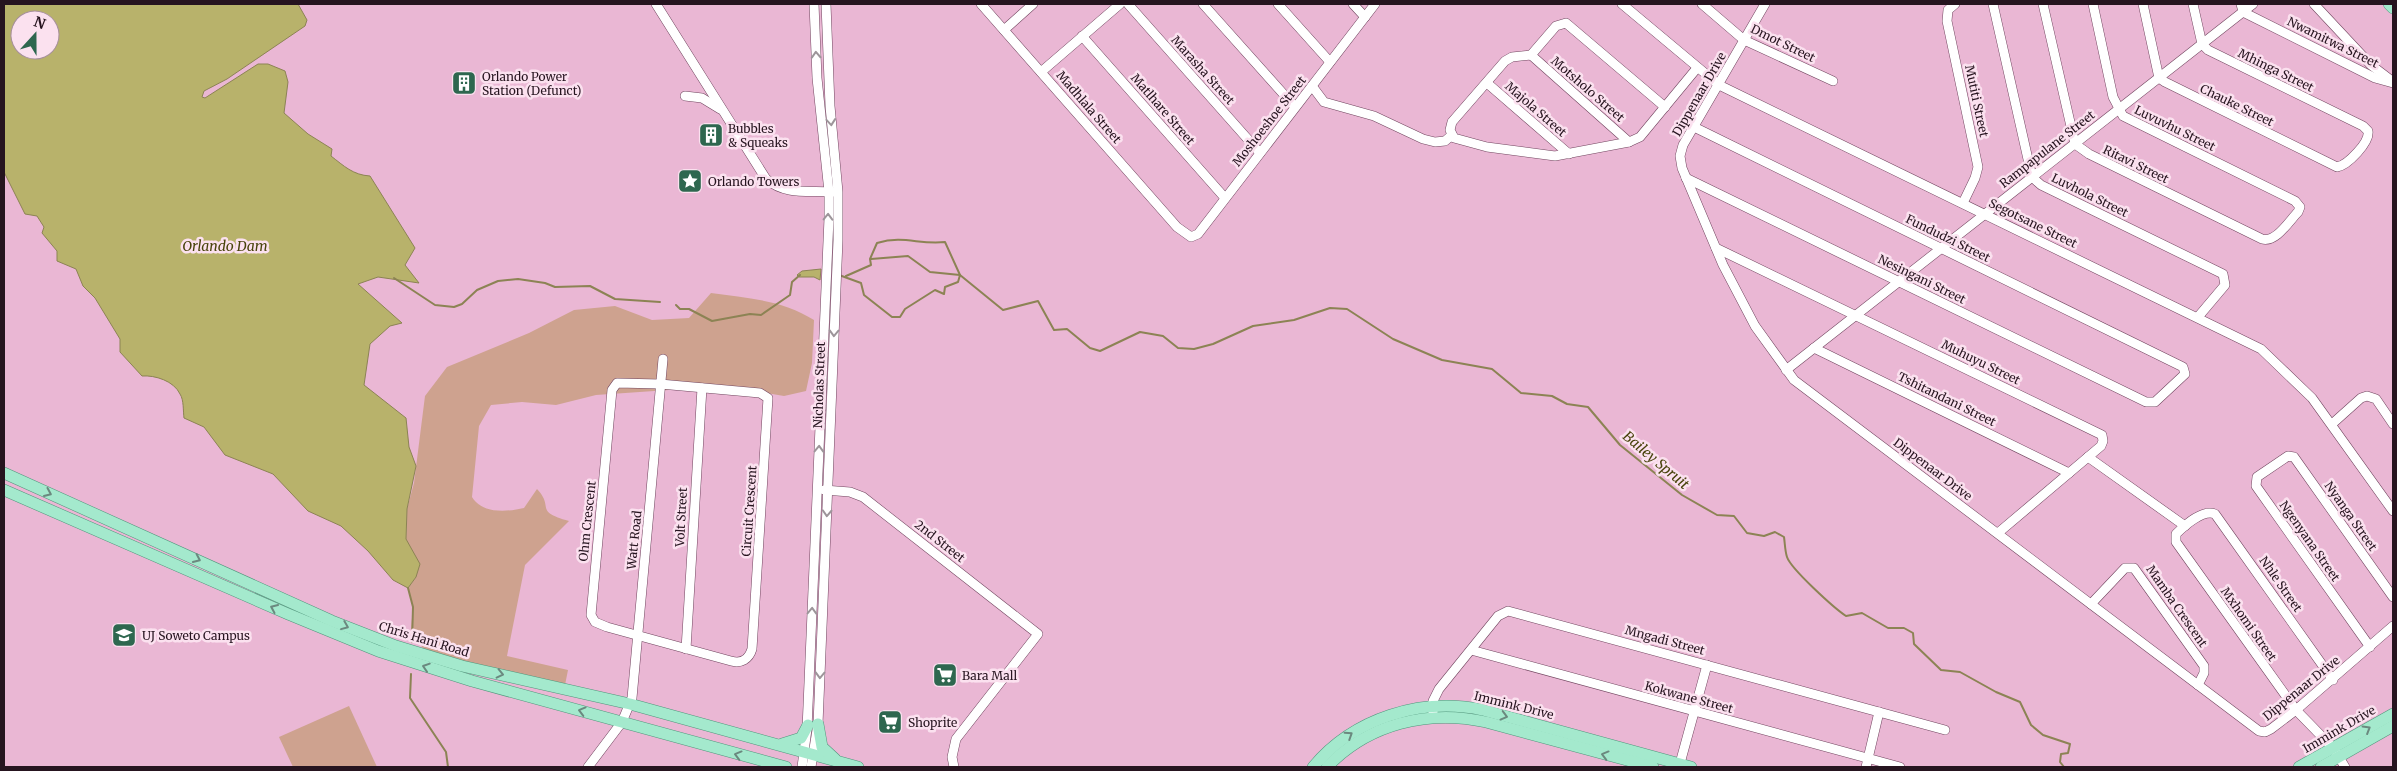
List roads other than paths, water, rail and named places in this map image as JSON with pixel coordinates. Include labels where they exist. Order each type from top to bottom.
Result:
[{"type":"main road","points":[[2389,4],[2393,8]]},
{"type":"main road","name":"Chris Hani Road","points":[[4,474],[170,546],[332,621],[396,646],[462,666],[630,704],[858,767]]},
{"type":"main road","name":"Chris Hani Road","points":[[4,490],[378,651],[472,681],[786,767]]},
{"type":"main road","points":[[164,560],[170,546]]},
{"type":"main road","name":"Immink Drive","points":[[1327,767],[1361,740],[1387,727],[1432,712],[1462,706],[1483,710],[1679,766],[1691,767]]},
{"type":"main road","name":"Immink Drive","points":[[1312,767],[1344,738],[1369,723],[1406,710],[1432,712],[1486,722],[1652,767]]},
{"type":"main road","name":"Immink Drive","points":[[2299,767],[2339,758],[2393,714]]},
{"type":"main road","points":[[778,745],[797,741],[813,725],[824,751],[839,762]]},
{"type":"main road","name":"Immink Drive","points":[[2321,767],[2393,726]]},
{"type":"street","points":[[656,4],[758,168],[774,185],[791,192],[838,192]]},
{"type":"street","name":"Nicholas Street","points":[[813,725],[817,490],[828,192],[817,78],[814,4]]},
{"type":"street","name":"Nicholas Street","points":[[811,767],[810,754],[828,490],[837,266],[838,192],[830,106],[826,4]]},
{"type":"street","name":"Madhlala Street","points":[[981,4],[1177,227]]},
{"type":"street","points":[[1004,30],[1033,4]]},
{"type":"street","points":[[1041,72],[1120,4]]},
{"type":"street","name":"Marasha Street","points":[[1128,4],[1260,153]]},
{"type":"street","points":[[1203,4],[1295,108]]},
{"type":"street","points":[[1278,4],[1330,62]]},
{"type":"street","points":[[1353,4],[1365,17]]},
{"type":"street","name":"Moshoeshoe Street","points":[[1177,227],[1187,235],[1196,236],[1376,4]]},
{"type":"street","name":"Segotsane Street","points":[[1622,4],[1719,85],[2198,317],[2265,352],[2312,398],[2393,511]]},
{"type":"street","name":"Dmot Street","points":[[1702,4],[1744,40],[1833,81]]},
{"type":"street","name":"Dippenaar Drive","points":[[1765,4],[1694,127],[1680,156],[1686,178],[1742,303],[1786,370],[1807,390],[2262,732],[2271,729],[2296,710],[2333,680],[2393,626]]},
{"type":"street","name":"Mutiti Street","points":[[1955,4],[1948,10],[1947,21],[1978,167],[1976,178],[1963,203]]},
{"type":"street","name":"Luvhola Street","points":[[1993,4],[2032,177],[2042,185],[2223,274],[2225,285],[2198,317]]},
{"type":"street","points":[[2043,4],[2075,144]]},
{"type":"street","name":"Luvuvhu Street","points":[[2093,4],[2118,110],[2128,120],[2295,201]]},
{"type":"street","points":[[2143,4],[2159,78]]},
{"type":"street","points":[[2193,4],[2202,44]]},
{"type":"street","name":"Rampapulane Street","points":[[1786,370],[2202,44],[2242,8],[2253,4]]},
{"type":"street","points":[[2314,4],[2371,65],[2393,82]]},
{"type":"street","name":"Nwamitwa Street","points":[[2242,8],[2375,78],[2393,82]]},
{"type":"street","points":[[1665,107],[1566,23],[1556,26],[1531,56],[1508,58],[1452,122],[1450,130],[1452,135],[1464,142],[1548,156],[1569,154],[1629,142],[1640,137],[1665,107],[1697,68]]},
{"type":"street","name":"Matlhare Street","points":[[1082,36],[1225,198]]},
{"type":"street","name":"Mhinga Street","points":[[2202,44],[2217,55],[2363,126],[2368,131],[2367,140]]},
{"type":"street","name":"Motsholo Street","points":[[1531,56],[1629,142]]},
{"type":"street","name":"Chauke Street","points":[[2159,78],[2172,87],[2337,167],[2344,165],[2367,140]]},
{"type":"street","name":"Majola Street","points":[[1487,83],[1569,154]]},
{"type":"street","points":[[1312,86],[1324,102],[1374,116],[1423,139],[1436,142],[1445,141],[1452,135]]},
{"type":"street","points":[[685,96],[702,98],[724,112]]},
{"type":"street","name":"Fundudzi Street","points":[[1694,127],[2183,367],[2184,376],[2155,402],[2146,402]]},
{"type":"street","name":"Ritavi Street","points":[[2075,144],[2089,154],[2263,240],[2274,237],[2298,212],[2299,205],[2295,201]]},
{"type":"street","name":"Nesingani Street","points":[[1686,178],[2146,402]]},
{"type":"street","name":"Muhuyu Street","points":[[1716,248],[2099,433],[2103,437],[2102,444],[2088,457],[1998,533]]},
{"type":"street","name":"Tshitandani Street","points":[[1814,348],[2069,473]]},
{"type":"street","name":"Watt Road","points":[[588,767],[622,722],[630,704],[663,359]]},
{"type":"street","name":"Circuit Crescent","points":[[621,383],[660,384],[760,393],[769,400],[751,653],[742,661],[734,662],[637,634]]},
{"type":"street","name":"Ohm Crescent","points":[[621,383],[615,384],[612,390],[590,610],[593,619],[600,624],[637,634]]},
{"type":"street","name":"Volt Street","points":[[686,649],[702,388]]},
{"type":"street","points":[[2332,424],[2361,398],[2367,396],[2376,399],[2393,424]]},
{"type":"street","name":"Nyanga Street","points":[[2286,456],[2294,457],[2393,597]]},
{"type":"street","name":"Ngenyana Street","points":[[2286,456],[2257,477],[2256,486],[2370,647]]},
{"type":"street","points":[[2088,457],[2185,526]]},
{"type":"street","name":"2nd Street","points":[[817,490],[850,492],[863,497],[1038,634],[956,739],[952,757],[954,767]]},
{"type":"street","name":"Nhle Street","points":[[2185,526],[2203,514],[2210,512],[2217,516],[2333,680]]},
{"type":"street","name":"Mxhomi Street","points":[[2185,526],[2176,534],[2176,542],[2296,710],[2339,758]]},
{"type":"street","name":"Mamba Crescent","points":[[2091,604],[2125,568],[2134,568],[2204,666],[2204,673],[2198,685]]},
{"type":"street","name":"Mngadi Street","points":[[1432,712],[1439,689],[1498,616],[1508,611],[1945,730]]},
{"type":"street","name":"Kokwane Street","points":[[1471,650],[1694,711],[1867,763],[1900,767]]},
{"type":"street","points":[[1679,766],[1707,665]]},
{"type":"street","points":[[1867,763],[1879,712]]},
{"type":"street","points":[[597,767],[599,752]]},
{"type":"street","name":"Nicholas Street","points":[[802,767],[810,754]]},
{"type":"water","name":"Orlando Dam","points":[[4,4],[298,4],[307,20],[305,26],[227,79],[204,91],[202,97],[205,98],[258,64],[268,64],[285,71],[288,82],[284,113],[308,134],[332,149],[331,156],[354,172],[370,176],[415,248],[405,265],[419,283],[378,277],[358,284],[402,323],[390,326],[370,344],[364,385],[406,418],[409,447],[416,466],[407,509],[406,539],[420,564],[416,577],[408,588],[393,580],[368,551],[341,526],[308,511],[273,474],[225,455],[204,427],[184,418],[183,402],[177,389],[169,382],[158,378],[142,376],[120,352],[120,339],[95,298],[83,286],[76,269],[57,261],[57,251],[42,233],[44,227],[37,216],[25,214],[4,172]]},
{"type":"water","points":[[821,269],[820,280],[814,277],[799,277],[797,275],[802,271]]},
{"type":"waterway","points":[[846,276],[871,265],[870,259],[877,243],[895,240],[945,242],[960,275]]},
{"type":"waterway","points":[[871,259],[908,256],[930,272],[960,275]]},
{"type":"waterway","name":"Bailey Spruit","points":[[676,305],[680,309],[689,309],[712,321],[750,314],[761,315],[790,295],[792,282],[800,275]]},
{"type":"waterway","name":"Bailey Spruit","points":[[839,275],[861,283],[864,295],[892,317],[900,317],[905,309],[935,290],[944,294],[945,287],[958,282],[960,275],[1003,310],[1038,301],[1054,330],[1067,329],[1090,348],[1100,351],[1140,332],[1163,336],[1178,348],[1194,349],[1213,344],[1253,326],[1294,320],[1330,308],[1347,309],[1393,339],[1442,360],[1492,369],[1521,393],[1552,396],[1567,404],[1588,407],[1620,445],[1682,495],[1717,515],[1734,516],[1747,533],[1764,536],[1775,532],[1784,537],[1786,555],[1790,563],[1814,588],[1846,616],[1862,613],[1888,628],[1904,628],[1913,633],[1914,644],[1941,670],[1960,672],[1996,692],[2020,702],[2031,725],[2043,735],[2070,744],[2068,753],[2061,754],[2060,762],[2064,767]]},
{"type":"waterway","name":"Bailey Spruit","points":[[394,278],[435,305],[454,307],[462,304],[477,290],[498,281],[518,279],[545,283],[555,287],[590,286],[615,299],[660,302]]},
{"type":"waterway","points":[[408,588],[413,607],[412,642]]},
{"type":"waterway","points":[[411,674],[410,698],[446,752],[448,767]]},
{"type":"place","name":"Orlando Power Station (Defunct)","points":[[464,83]]},
{"type":"place","name":"Bubbles & Squeaks","points":[[711,135]]},
{"type":"place","name":"Orlando Towers","points":[[690,181]]},
{"type":"place","name":"UJ Soweto Campus","points":[[124,635]]},
{"type":"place","name":"Bara Mall","points":[[945,675]]},
{"type":"place","name":"Shoprite","points":[[890,722]]}]
